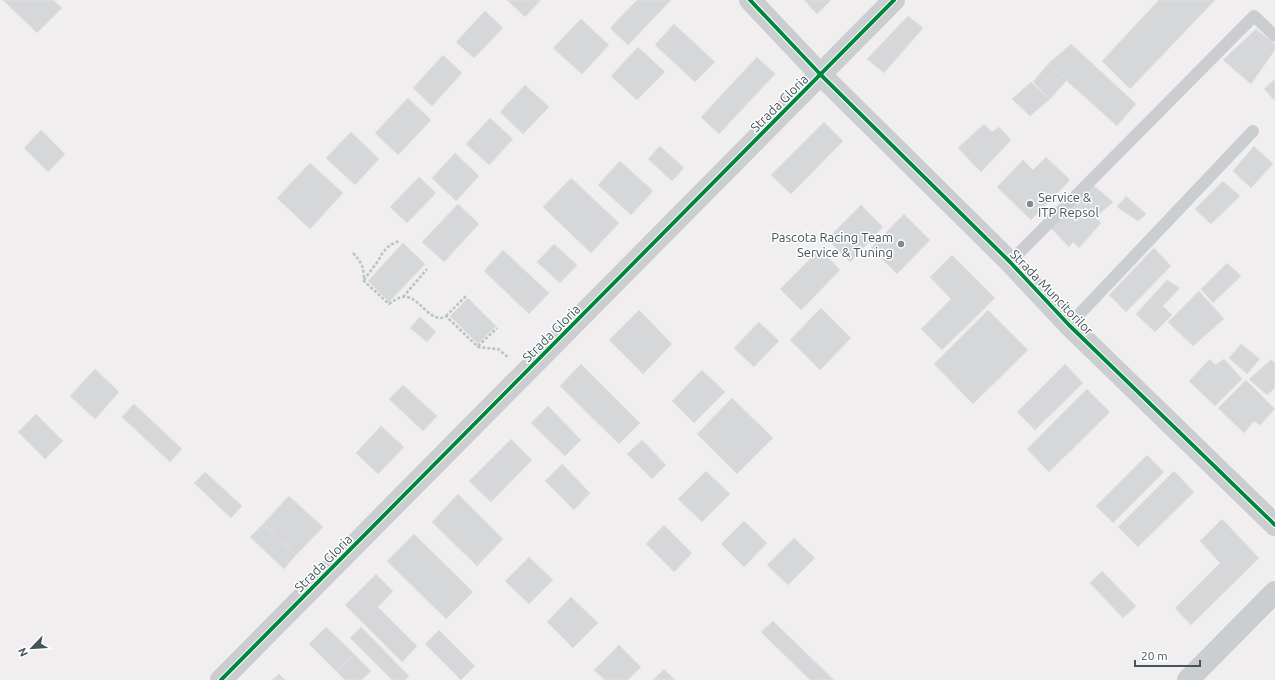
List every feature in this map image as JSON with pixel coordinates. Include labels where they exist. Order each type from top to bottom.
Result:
[{"type":"street","name":"Strada Muncitorilor","points":[[750,0],[821,75],[1010,262],[1069,325],[1275,525]]},
{"type":"street","name":"Strada Gloria","points":[[221,680],[894,0]]},
{"type":"street","points":[[1188,680],[1275,592]]},
{"type":"lane","points":[[1010,262],[1254,16],[1275,36]]},
{"type":"lane","points":[[1069,325],[1253,131]]},
{"type":"path","points":[[364,281],[383,252],[399,241]]},
{"type":"path","points":[[353,253],[361,262],[364,270],[364,281],[389,304],[396,299],[403,297],[412,298],[434,316],[440,318],[446,316],[466,296]]},
{"type":"path","points":[[403,297],[427,269]]},
{"type":"path","points":[[446,316],[478,347],[498,349],[526,373]]},
{"type":"path","points":[[478,347],[497,328]]},
{"type":"building","points":[[3,0],[53,0],[62,8],[37,33]]},
{"type":"building","points":[[507,0],[541,0],[525,17]]},
{"type":"building","points":[[637,0],[671,0],[628,45],[610,28]]},
{"type":"building","points":[[804,0],[831,0],[817,14]]},
{"type":"building","points":[[1159,0],[1215,0],[1130,89],[1102,61]]},
{"type":"building","points":[[485,11],[503,28],[474,58],[456,42]]},
{"type":"building","points":[[908,16],[923,28],[884,73],[867,59]]},
{"type":"building","points":[[581,19],[609,45],[582,74],[553,48]]},
{"type":"building","points":[[674,24],[715,62],[695,82],[655,45]]},
{"type":"building","points":[[1256,29],[1275,44],[1275,50],[1251,84],[1223,60]]},
{"type":"building","points":[[1071,44],[1136,104],[1117,126],[1048,64]]},
{"type":"building","points":[[638,47],[665,72],[637,100],[611,76]]},
{"type":"building","points":[[443,55],[462,73],[432,106],[413,88]]},
{"type":"building","points":[[757,57],[775,74],[719,134],[701,117]]},
{"type":"building","points":[[1048,64],[1067,80],[1050,99],[1033,82]]},
{"type":"building","points":[[1275,79],[1275,101],[1264,89]]},
{"type":"building","points":[[1031,82],[1050,99],[1030,116],[1012,99]]},
{"type":"building","points":[[525,85],[549,107],[523,134],[500,112]]},
{"type":"building","points":[[408,98],[431,120],[398,155],[375,133]]},
{"type":"building","points":[[490,118],[513,139],[489,165],[466,144]]},
{"type":"building","points":[[824,122],[843,141],[791,194],[771,175]]},
{"type":"building","points":[[984,124],[992,132],[999,127],[1011,140],[981,172],[958,148]]},
{"type":"building","points":[[41,130],[65,154],[48,172],[24,148]]},
{"type":"building","points":[[351,132],[379,159],[355,185],[326,158]]},
{"type":"building","points":[[660,146],[684,168],[672,181],[648,159]]},
{"type":"building","points":[[1254,146],[1273,164],[1251,188],[1233,171]]},
{"type":"building","points":[[455,153],[479,176],[456,201],[432,178]]},
{"type":"building","name":"Service & ITP Repsol","points":[[1046,157],[1070,180],[1031,220],[997,187],[1023,160],[1033,170]]},
{"type":"building","points":[[620,161],[653,191],[631,215],[598,185]]},
{"type":"building","points":[[310,163],[343,193],[310,229],[277,198]]},
{"type":"building","points":[[419,177],[436,193],[407,223],[390,207]]},
{"type":"building","points":[[571,178],[619,223],[591,253],[543,207]]},
{"type":"building","points":[[1223,181],[1240,196],[1211,224],[1195,209]]},
{"type":"building","points":[[1093,185],[1113,202],[1095,218],[1101,223],[1079,248],[1073,242],[1069,247],[1051,228]]},
{"type":"building","points":[[1126,196],[1146,214],[1138,221],[1117,207]]},
{"type":"building","points":[[458,204],[479,224],[444,262],[422,242]]},
{"type":"building","points":[[861,205],[883,227],[850,262],[827,239]]},
{"type":"building","name":"Pascota Racing Team Service & Tuning","points":[[904,214],[930,240],[897,274],[871,248]]},
{"type":"building","points":[[403,243],[425,264],[389,302],[368,281]]},
{"type":"building","points":[[554,244],[577,265],[560,283],[537,262]]},
{"type":"building","points":[[1154,248],[1171,266],[1126,312],[1109,295]]},
{"type":"building","points":[[820,249],[840,270],[801,310],[780,289]]},
{"type":"building","points":[[503,250],[549,293],[529,314],[484,271]]},
{"type":"building","points":[[952,255],[995,298],[942,350],[921,329],[951,299],[930,277]]},
{"type":"building","points":[[1227,263],[1241,276],[1213,303],[1201,289]]},
{"type":"building","points":[[1167,280],[1180,288],[1163,306],[1172,315],[1155,332],[1136,314]]},
{"type":"building","points":[[1199,291],[1224,319],[1193,346],[1168,322]]},
{"type":"building","points":[[468,298],[496,326],[478,344],[450,316]]},
{"type":"building","points":[[821,308],[851,338],[820,370],[790,340]]},
{"type":"building","points":[[639,310],[672,344],[643,374],[609,340]]},
{"type":"building","points":[[988,310],[1028,350],[973,404],[934,364]]},
{"type":"building","points":[[420,317],[436,332],[427,342],[410,328]]},
{"type":"building","points":[[759,322],[779,341],[754,367],[734,348]]},
{"type":"building","points":[[1241,344],[1260,359],[1247,374],[1229,358]]},
{"type":"building","points":[[1210,359],[1215,365],[1224,359],[1242,379],[1215,406],[1189,381]]},
{"type":"building","points":[[1271,360],[1275,363],[1275,388],[1267,395],[1249,379]]},
{"type":"building","points":[[581,364],[640,423],[619,444],[560,386]]},
{"type":"building","points":[[1065,364],[1083,383],[1035,430],[1017,412]]},
{"type":"building","points":[[95,369],[119,392],[95,419],[70,396]]},
{"type":"building","points":[[702,370],[725,392],[694,423],[672,401]]},
{"type":"building","points":[[1246,380],[1275,409],[1260,425],[1254,421],[1244,433],[1218,408]]},
{"type":"building","points":[[403,385],[437,416],[423,431],[389,399]]},
{"type":"building","points":[[1087,389],[1110,412],[1049,472],[1027,449]]},
{"type":"building","points":[[732,398],[773,438],[737,474],[697,434]]},
{"type":"building","points":[[134,404],[182,449],[170,462],[122,417]]},
{"type":"building","points":[[548,406],[581,440],[565,456],[531,423]]},
{"type":"building","points":[[36,414],[63,441],[45,459],[18,432]]},
{"type":"building","points":[[381,426],[404,447],[378,474],[356,453]]},
{"type":"building","points":[[511,439],[532,460],[491,502],[469,481]]},
{"type":"building","points":[[642,440],[666,465],[652,479],[627,454]]},
{"type":"building","points":[[1147,455],[1164,472],[1113,523],[1096,506]]},
{"type":"building","points":[[562,464],[590,493],[574,510],[545,481]]},
{"type":"building","points":[[706,471],[730,494],[702,522],[678,499]]},
{"type":"building","points":[[1174,471],[1194,492],[1138,547],[1118,527]]},
{"type":"building","points":[[205,472],[242,506],[231,518],[194,483]]},
{"type":"building","points":[[458,494],[503,539],[477,566],[432,522]]},
{"type":"building","points":[[289,496],[323,527],[296,555],[263,524]]},
{"type":"building","points":[[1222,519],[1259,558],[1191,625],[1175,608],[1220,563],[1200,541]]},
{"type":"building","points":[[744,521],[767,543],[744,567],[721,544]]},
{"type":"building","points":[[263,524],[296,555],[284,569],[250,537]]},
{"type":"building","points":[[664,525],[692,553],[674,572],[646,544]]},
{"type":"building","points":[[414,534],[473,592],[446,619],[387,561]]},
{"type":"building","points":[[794,538],[815,558],[788,585],[767,565]]},
{"type":"building","points":[[529,557],[553,580],[529,604],[505,581]]},
{"type":"building","points":[[1102,571],[1136,606],[1123,618],[1090,583]]},
{"type":"building","points":[[376,574],[393,591],[378,607],[417,646],[402,662],[345,605]]},
{"type":"building","points":[[571,597],[598,623],[573,648],[547,622]]},
{"type":"building","points":[[773,621],[834,680],[810,680],[761,632]]},
{"type":"building","points":[[326,627],[354,654],[337,672],[309,644]]},
{"type":"building","points":[[361,627],[409,676],[405,680],[392,680],[350,638]]},
{"type":"building","points":[[439,630],[475,666],[461,680],[425,644]]},
{"type":"building","points":[[619,645],[641,667],[628,680],[605,680],[594,670]]},
{"type":"building","points":[[354,654],[371,671],[362,680],[345,680],[337,672]]},
{"type":"building","points":[[664,669],[675,680],[653,680]]},
{"type":"building","points":[[279,674],[285,680],[272,680]]},
{"type":"cycle path","points":[[750,0],[821,75],[1010,262],[1069,325],[1275,525]]},
{"type":"cycle path","points":[[221,680],[894,0]]},
{"type":"place","name":"Service & ITP Repsol","points":[[1030,204]]},
{"type":"place","name":"Pascota Racing Team Service & Tuning","points":[[901,244]]}]
